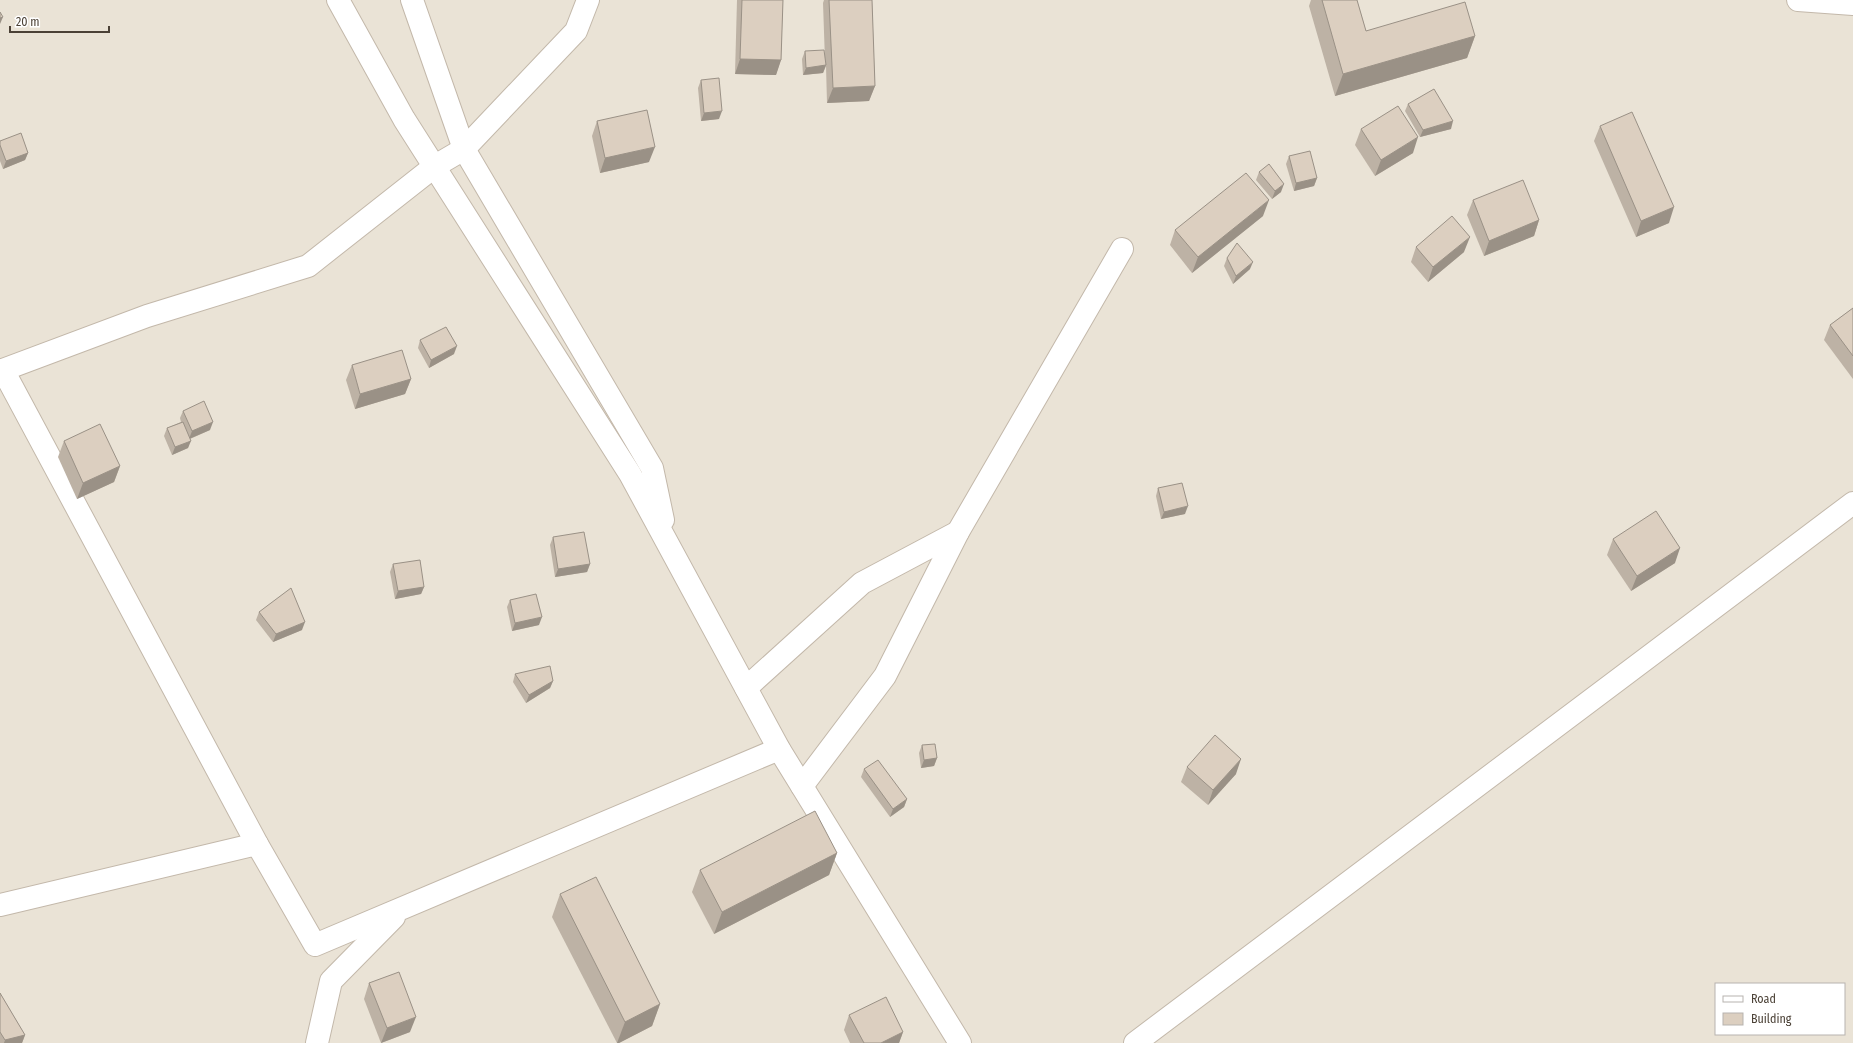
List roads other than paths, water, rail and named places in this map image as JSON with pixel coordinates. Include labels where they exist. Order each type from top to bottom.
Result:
[{"type":"street","points":[[338,0],[404,119],[630,474],[779,749],[960,1043]]},
{"type":"street","points":[[412,0],[464,149],[652,468],[669,545]]},
{"type":"street","points":[[588,0],[576,31],[464,149],[434,166],[308,266],[147,316],[1,371],[257,844],[315,945],[779,749]]},
{"type":"street","points":[[1798,0],[1853,4]]},
{"type":"street","points":[[802,786],[885,676],[958,532],[1122,249]]},
{"type":"street","points":[[1135,1043],[1853,503]]},
{"type":"street","points":[[746,688],[862,583],[958,532]]},
{"type":"street","points":[[0,905],[257,844]]},
{"type":"street","points":[[318,1043],[331,981],[400,910]]}]
